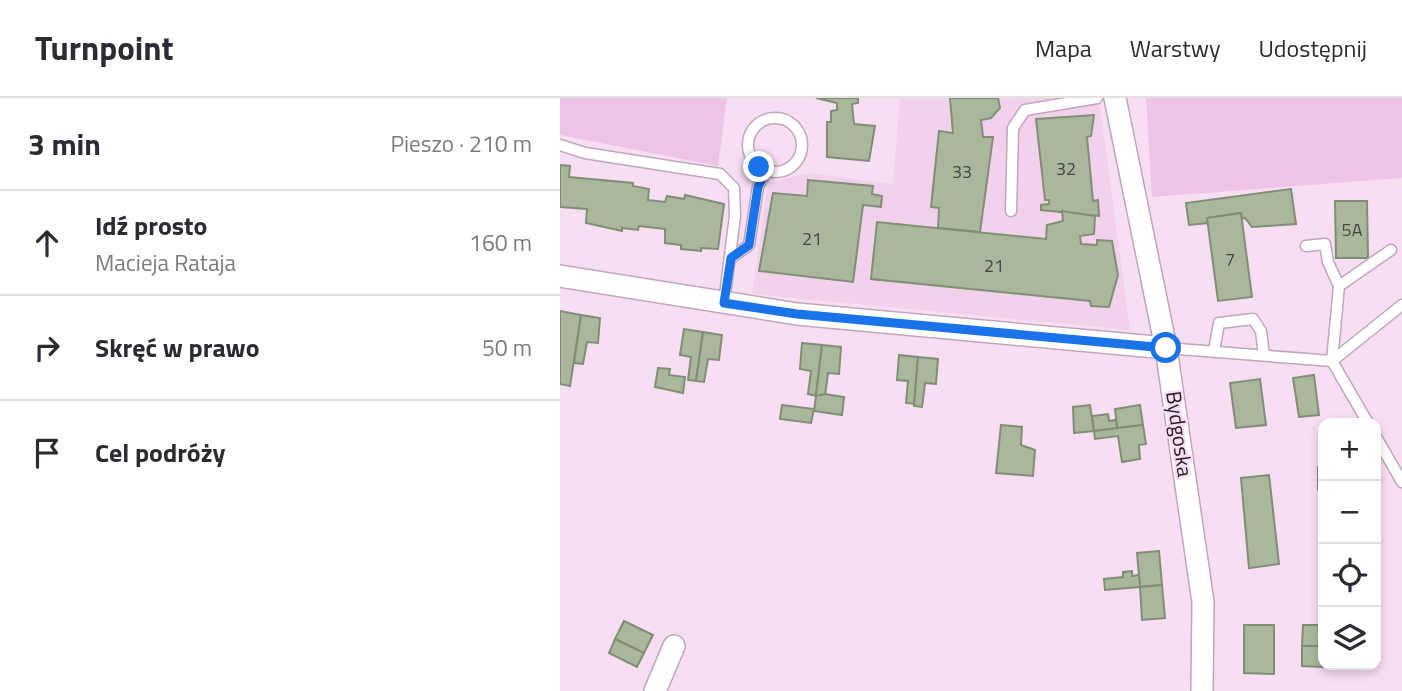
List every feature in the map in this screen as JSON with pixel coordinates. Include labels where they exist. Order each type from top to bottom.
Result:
[{"type":"street","name":"Bydgoska","points":[[1115,98],[1166,348],[1203,603],[1202,691]]},
{"type":"street","points":[[560,276],[797,314],[1166,348]]},
{"type":"street","points":[[655,691],[674,646]]},
{"type":"lane","points":[[1011,211],[1013,128],[1025,110],[1097,98]]},
{"type":"lane","points":[[768,118],[787,120],[800,133],[802,152],[792,167],[784,172],[766,171],[752,161],[749,153],[750,135],[754,127],[768,118]]},
{"type":"lane","points":[[560,145],[585,153],[720,174],[734,188],[735,216],[724,303]]},
{"type":"lane","points":[[731,258],[749,245],[758,187],[766,171]]},
{"type":"lane","points":[[1306,246],[1325,244],[1328,262],[1339,286],[1332,360],[1365,418]]},
{"type":"lane","points":[[1339,286],[1391,250]]},
{"type":"lane","points":[[1166,348],[1332,360],[1402,305]]},
{"type":"lane","points":[[1214,351],[1219,323],[1253,319],[1261,331],[1264,355]]},
{"type":"lane","points":[[1381,446],[1402,482]]},
{"type":"shaded area","points":[[560,98],[727,98],[718,166],[560,135]]},
{"type":"shaded area","points":[[900,98],[1099,98],[1130,330],[752,294],[768,183],[809,173],[893,184]]},
{"type":"shaded area","points":[[1146,98],[1402,98],[1402,178],[1152,197]]},
{"type":"building","points":[[816,98],[858,98],[858,103],[852,104],[854,124],[875,126],[869,161],[827,157],[827,122],[831,122],[831,111],[837,110],[837,103]]},
{"type":"building","points":[[950,98],[998,98],[1000,108],[991,118],[981,120],[983,137],[993,137],[980,232],[938,228],[939,208],[931,207],[939,131],[953,133]]},
{"type":"building","points":[[1094,115],[1091,136],[1087,137],[1093,201],[1098,200],[1099,216],[1041,210],[1041,205],[1049,204],[1049,200],[1045,200],[1036,119]]},
{"type":"building","points":[[560,165],[570,166],[569,177],[633,183],[633,186],[649,189],[648,200],[665,202],[667,196],[684,199],[685,195],[724,204],[718,249],[681,249],[681,245],[665,243],[665,229],[639,226],[638,230],[622,228],[622,231],[586,223],[587,209],[560,207]]},
{"type":"building","points":[[808,180],[873,186],[872,194],[882,196],[881,207],[863,205],[853,282],[759,271],[773,193],[807,196]]},
{"type":"building","points":[[1291,189],[1296,224],[1252,227],[1245,218],[1242,219],[1241,213],[1207,218],[1208,223],[1189,225],[1186,203]]},
{"type":"building","points":[[1335,201],[1367,201],[1368,258],[1336,258]]},
{"type":"building","points":[[1062,211],[1095,216],[1094,234],[1080,236],[1081,244],[1097,245],[1097,240],[1112,241],[1118,275],[1109,307],[1091,306],[1090,301],[871,279],[877,222],[1046,239],[1047,225],[1063,221]]},
{"type":"building","points":[[1241,213],[1252,297],[1218,301],[1207,218]]},
{"type":"building","points":[[560,311],[581,315],[570,386],[560,384]]},
{"type":"building","points":[[581,315],[600,318],[598,343],[587,342],[583,364],[574,363]]},
{"type":"building","points":[[684,329],[703,332],[696,381],[688,380],[691,357],[680,355]]},
{"type":"building","points":[[703,332],[722,335],[719,360],[708,359],[704,382],[696,381]]},
{"type":"building","points":[[802,343],[822,345],[816,396],[808,394],[811,371],[800,369]]},
{"type":"building","points":[[822,345],[841,347],[839,374],[828,373],[825,396],[816,396]]},
{"type":"building","points":[[899,355],[918,357],[914,404],[906,403],[908,381],[897,380]]},
{"type":"building","points":[[918,357],[938,359],[936,384],[925,383],[922,407],[914,406]]},
{"type":"building","points":[[658,368],[670,369],[669,375],[685,377],[683,393],[655,387]]},
{"type":"building","points":[[1314,375],[1319,415],[1299,417],[1293,378]]},
{"type":"building","points":[[1260,379],[1266,425],[1236,428],[1230,383]]},
{"type":"building","points":[[825,394],[844,397],[842,415],[814,411],[816,396]]},
{"type":"building","points":[[782,405],[814,409],[811,423],[780,419]]},
{"type":"building","points":[[1090,405],[1094,431],[1074,433],[1073,407]]},
{"type":"building","points":[[1140,405],[1143,425],[1117,428],[1115,409]]},
{"type":"building","points":[[1108,414],[1109,421],[1116,420],[1117,428],[1094,431],[1092,416]]},
{"type":"building","points":[[1001,425],[1022,427],[1021,445],[1035,450],[1033,476],[996,473]]},
{"type":"building","points":[[1143,425],[1146,444],[1139,445],[1140,459],[1122,462],[1118,436],[1095,439],[1094,431]]},
{"type":"building","points":[[1269,475],[1279,564],[1249,568],[1241,478]]},
{"type":"building","points":[[1159,551],[1162,585],[1140,587],[1137,553]]},
{"type":"building","points":[[1132,571],[1132,576],[1139,575],[1140,587],[1105,590],[1104,579],[1123,577],[1123,572]]},
{"type":"building","points":[[1162,585],[1165,618],[1142,620],[1140,587]]},
{"type":"building","points":[[624,621],[653,635],[644,653],[615,639]]},
{"type":"building","points":[[1244,625],[1274,625],[1274,674],[1244,673]]},
{"type":"building","points":[[1303,625],[1318,625],[1318,646],[1302,646]]},
{"type":"building","points":[[615,639],[644,653],[637,667],[609,653]]},
{"type":"building","points":[[1302,646],[1318,646],[1318,667],[1302,666]]},
{"type":"route","points":[[759,167],[766,171],[758,187],[749,245],[731,258],[724,303],[797,314],[1166,348]]}]
